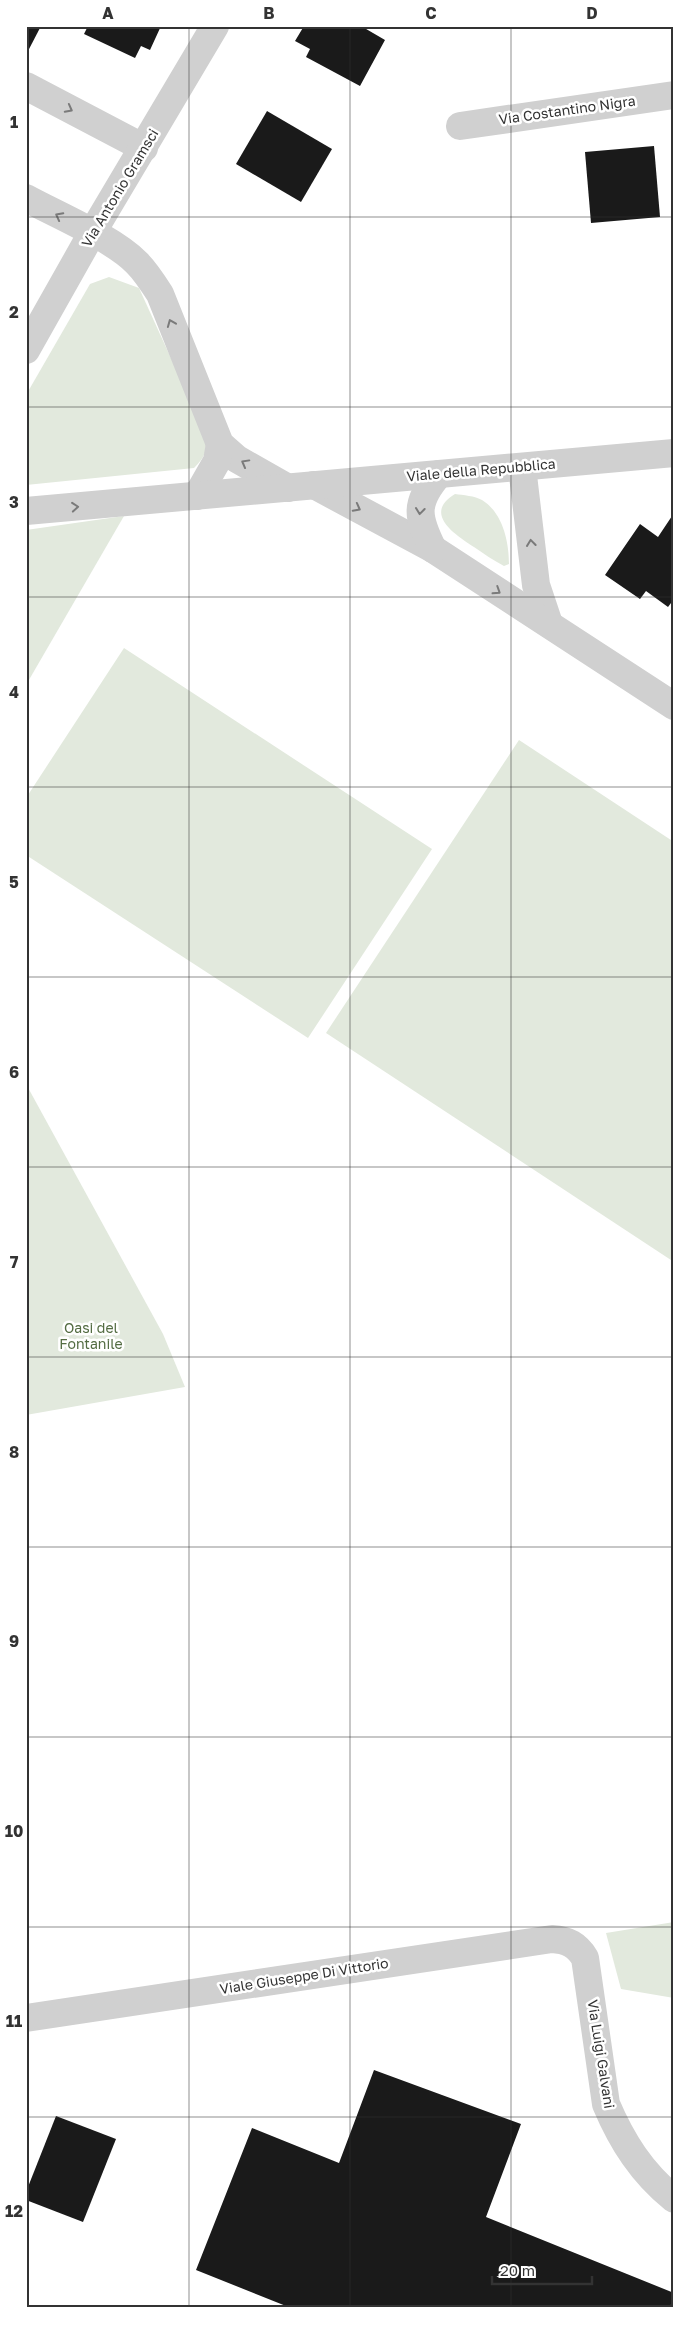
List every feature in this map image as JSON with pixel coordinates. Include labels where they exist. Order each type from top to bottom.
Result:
[{"type":"street","name":"Via Antonio Gramsci","points":[[26,350],[92,233],[215,26]]},
{"type":"street","points":[[26,86],[144,148]]},
{"type":"street","name":"Via Costantino Nigra","points":[[460,126],[674,95]]},
{"type":"street","points":[[26,198],[116,246],[136,262],[151,279],[160,294],[220,444],[237,459],[288,488]]},
{"type":"street","points":[[197,496],[217,461],[220,444]]},
{"type":"street","name":"Viale della Repubblica","points":[[26,512],[674,453]]},
{"type":"street","points":[[522,466],[536,585],[549,624]]},
{"type":"street","points":[[433,549],[419,518],[420,505],[428,488],[439,474]]},
{"type":"street","points":[[314,485],[433,549],[674,706]]},
{"type":"street","name":"Viale Giuseppe Di Vittorio","points":[[26,2018],[552,1939],[562,1939],[580,1949]]},
{"type":"street","name":"Via Luigi Galvani","points":[[580,1949],[586,1958],[588,1968],[606,2104],[624,2145],[641,2168],[674,2199]]},
{"type":"green space","points":[[109,277],[139,288],[206,435],[207,445],[205,453],[194,468],[26,485],[26,395],[90,284]]},
{"type":"green space","points":[[455,494],[482,500],[495,512],[506,538],[509,564],[504,566],[489,557],[445,524],[442,509],[446,502]]},
{"type":"green space","points":[[124,516],[26,685],[26,530]]},
{"type":"green space","points":[[124,648],[432,849],[308,1038],[26,855],[26,798]]},
{"type":"green space","points":[[519,740],[674,842],[674,1262],[326,1033]]},
{"type":"green space","name":"Oasi del Fontanile","points":[[26,1084],[163,1334],[185,1387],[26,1415]]},
{"type":"green space","points":[[674,1922],[674,1998],[621,1989],[606,1933]]},
{"type":"building","points":[[26,26],[41,26],[28,51],[26,50]]},
{"type":"building","points":[[88,26],[161,26],[150,50],[141,46],[135,58],[84,34]]},
{"type":"building","points":[[304,26],[361,26],[385,40],[360,86],[306,57],[310,49],[295,41]]},
{"type":"building","points":[[267,111],[332,149],[301,202],[236,164]]},
{"type":"building","points":[[654,146],[660,217],[591,223],[585,152]]},
{"type":"building","points":[[672,516],[674,599],[668,607],[646,591],[640,599],[605,575],[640,524],[658,537]]},
{"type":"building","points":[[374,2070],[521,2124],[486,2217],[674,2293],[670,2308],[291,2308],[196,2270],[252,2128],[339,2163]]},
{"type":"building","points":[[56,2116],[116,2139],[83,2222],[26,2200],[26,2192]]}]
